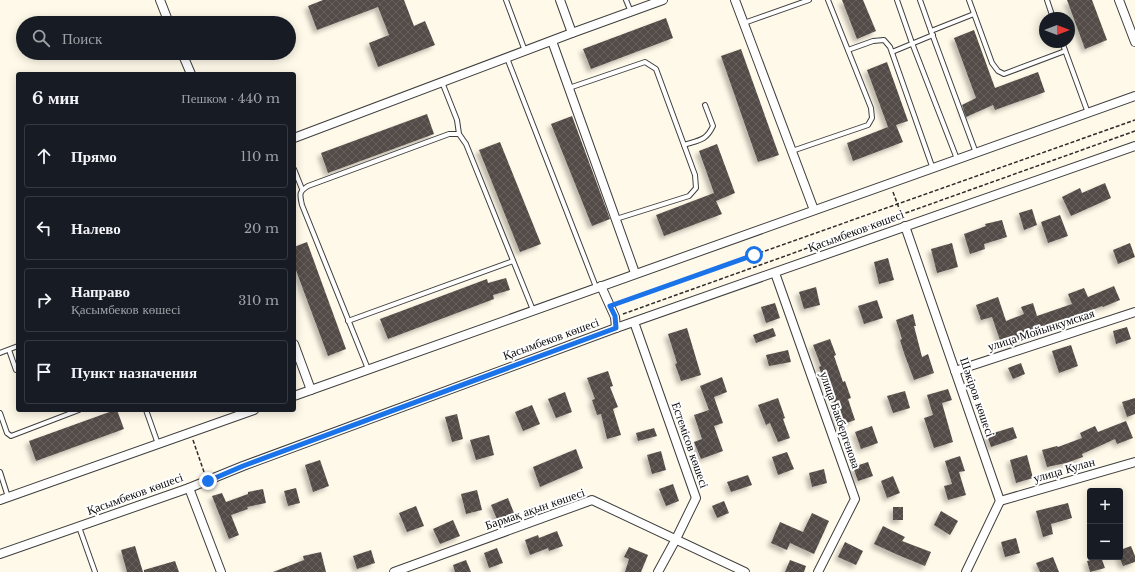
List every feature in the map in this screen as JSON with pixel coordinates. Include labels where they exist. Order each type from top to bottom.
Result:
[{"type":"street","points":[[160,0],[166,16]]},
{"type":"street","points":[[560,0],[572,33]]},
{"type":"street","points":[[296,137],[663,0]]},
{"type":"street","points":[[735,0],[814,210]]},
{"type":"street","points":[[1119,0],[1135,42]]},
{"type":"street","points":[[552,41],[636,273]]},
{"type":"street","points":[[185,60],[190,72]]},
{"type":"street","points":[[296,395],[598,286],[933,169],[1135,96]]},
{"type":"street","name":"Қасымбеков көшесі","points":[[0,554],[190,488],[250,463],[616,328],[1135,146]]},
{"type":"street","name":"Шәкіров көшесі","points":[[905,226],[1000,501]]},
{"type":"street","name":"улица Бакбергенова","points":[[775,273],[855,499],[818,572]]},
{"type":"street","points":[[598,286],[615,316],[616,328]]},
{"type":"street","name":"улица Мойынкумская","points":[[955,371],[1135,312]]},
{"type":"street","name":"Естемісов көшесі","points":[[634,322],[696,498],[658,572]]},
{"type":"street","points":[[296,349],[311,390]]},
{"type":"street","points":[[4,498],[248,412]]},
{"type":"street","name":"улица Кулан","points":[[1000,501],[1135,462]]},
{"type":"street","points":[[190,488],[222,572]]},
{"type":"street","name":"Бармақ ақын көшесі","points":[[394,572],[592,500],[745,572]]},
{"type":"street","points":[[966,572],[1000,501]]},
{"type":"lane","points":[[506,0],[525,51]]},
{"type":"lane","points":[[626,0],[630,12]]},
{"type":"lane","points":[[744,23],[809,0]]},
{"type":"lane","points":[[792,151],[868,125],[872,118],[871,108],[828,0]]},
{"type":"lane","points":[[897,0],[957,160]]},
{"type":"lane","points":[[920,0],[976,153]]},
{"type":"lane","points":[[969,0],[992,63],[998,71],[1004,74],[1065,51]]},
{"type":"lane","points":[[1047,0],[1051,12]]},
{"type":"lane","points":[[892,52],[974,14]]},
{"type":"lane","points":[[848,50],[873,41],[884,40],[890,47],[933,169]]},
{"type":"lane","points":[[1064,48],[1088,113]]},
{"type":"lane","points":[[507,58],[598,286]]},
{"type":"lane","points":[[569,88],[645,62],[656,69],[695,175],[696,188],[689,196],[616,219]]},
{"type":"lane","points":[[442,82],[458,120],[458,134],[466,144],[533,310]]},
{"type":"lane","points":[[684,146],[706,137],[710,133],[713,126],[704,105]]},
{"type":"lane","points":[[302,189],[449,134],[458,134]]},
{"type":"lane","points":[[296,174],[302,189],[300,195],[302,205],[368,369]]},
{"type":"lane","points":[[348,321],[513,261]]},
{"type":"lane","points":[[0,353],[16,347]]},
{"type":"lane","points":[[9,350],[16,370]]},
{"type":"lane","points":[[0,413],[7,433],[11,436],[74,412]]},
{"type":"lane","points":[[147,412],[158,444]]},
{"type":"lane","points":[[0,472],[4,498]]},
{"type":"lane","points":[[79,527],[95,572]]},
{"type":"path","points":[[610,306],[1135,120]]},
{"type":"path","points":[[615,316],[1135,131]]},
{"type":"path","points":[[890,184],[901,213]]},
{"type":"path","points":[[190,432],[208,481]]},
{"type":"building","points":[[323,0],[404,0],[414,26],[425,21],[435,45],[378,67],[369,43],[389,35],[378,7],[317,30],[308,6]]},
{"type":"building","points":[[842,0],[863,0],[876,31],[857,39]]},
{"type":"building","points":[[1067,0],[1092,0],[1107,40],[1085,49],[1075,22],[1075,12],[1071,12]]},
{"type":"building","points":[[666,18],[673,38],[591,69],[583,49]]},
{"type":"building","points":[[974,30],[995,88],[1038,72],[1045,92],[995,110],[993,105],[966,117],[962,105],[976,98],[954,38]]},
{"type":"building","points":[[741,49],[779,155],[758,162],[721,56]]},
{"type":"building","points":[[887,62],[908,121],[896,125],[903,142],[853,161],[847,143],[888,127],[867,70]]},
{"type":"building","points":[[427,114],[434,134],[328,173],[321,153]]},
{"type":"building","points":[[572,116],[610,219],[592,226],[551,124]]},
{"type":"building","points":[[500,142],[541,244],[520,252],[479,150]]},
{"type":"building","points":[[717,144],[735,193],[716,201],[722,214],[664,236],[656,215],[714,193],[699,151]]},
{"type":"building","points":[[1105,183],[1111,198],[1071,216],[1062,197],[1080,188],[1082,193]]},
{"type":"building","points":[[1032,209],[1037,225],[1024,230],[1019,213]]},
{"type":"building","points":[[1060,215],[1068,236],[1048,243],[1041,222]]},
{"type":"building","points":[[1002,220],[1007,237],[984,244],[985,249],[970,254],[964,234],[986,226],[985,224]]},
{"type":"building","points":[[307,242],[346,349],[328,356],[296,270],[296,246]]},
{"type":"building","points":[[952,243],[958,267],[937,273],[931,249]]},
{"type":"building","points":[[1130,243],[1135,257],[1118,264],[1113,250]]},
{"type":"building","points":[[888,258],[894,280],[879,284],[874,262]]},
{"type":"building","points":[[506,278],[510,290],[493,295],[494,299],[388,339],[380,319],[487,279],[488,283]]},
{"type":"building","points":[[1114,286],[1120,300],[1002,346],[992,317],[981,320],[976,305],[998,297],[1006,321],[1024,314],[1021,307],[1033,303],[1037,316],[1072,304],[1068,294],[1084,288],[1088,297]]},
{"type":"building","points":[[816,287],[820,305],[804,309],[799,292]]},
{"type":"building","points":[[877,300],[883,318],[864,324],[858,306]]},
{"type":"building","points":[[775,303],[780,318],[766,323],[761,307]]},
{"type":"building","points":[[913,314],[916,326],[914,326],[922,357],[928,354],[934,373],[914,380],[900,340],[902,339],[896,320]]},
{"type":"building","points":[[1127,327],[1131,339],[1116,344],[1113,331]]},
{"type":"building","points":[[687,328],[701,375],[681,381],[675,364],[677,363],[668,334]]},
{"type":"building","points":[[773,328],[776,336],[756,343],[753,335]]},
{"type":"building","points":[[830,339],[843,382],[845,381],[851,398],[848,399],[855,420],[839,426],[833,409],[836,408],[827,383],[825,384],[819,367],[821,366],[813,345]]},
{"type":"building","points":[[1071,345],[1078,366],[1059,373],[1052,351]]},
{"type":"building","points":[[788,350],[791,362],[769,366],[766,355]]},
{"type":"building","points":[[1021,363],[1025,374],[1013,379],[1008,368]]},
{"type":"building","points":[[608,371],[613,386],[610,387],[618,407],[613,409],[621,435],[607,439],[601,414],[597,415],[592,400],[595,399],[587,378]]},
{"type":"building","points":[[722,377],[727,392],[714,397],[723,423],[714,426],[723,451],[701,459],[694,442],[702,439],[694,415],[709,410],[700,386]]},
{"type":"building","points":[[948,389],[952,400],[942,403],[953,442],[934,448],[924,418],[933,415],[927,395]]},
{"type":"building","points":[[905,391],[910,408],[893,413],[887,396]]},
{"type":"building","points":[[565,392],[572,412],[556,418],[548,399]]},
{"type":"building","points":[[778,398],[785,418],[783,419],[790,438],[778,442],[770,423],[766,425],[758,405]]},
{"type":"building","points":[[1135,398],[1135,414],[1127,417],[1122,402]]},
{"type":"building","points":[[532,405],[540,424],[523,431],[515,412]]},
{"type":"building","points":[[109,412],[118,412],[124,429],[36,461],[29,441]]},
{"type":"building","points":[[457,414],[463,439],[452,442],[445,417]]},
{"type":"building","points":[[1126,421],[1133,438],[1117,444],[1115,439],[1082,454],[1083,457],[1066,463],[1047,467],[1042,450],[1058,447],[1082,438],[1080,433],[1095,426],[1098,432]]},
{"type":"building","points":[[872,426],[878,443],[861,449],[855,432]]},
{"type":"building","points":[[1013,427],[1017,438],[991,447],[987,435]]},
{"type":"building","points":[[654,428],[657,436],[638,441],[636,433]]},
{"type":"building","points":[[489,435],[494,455],[476,460],[470,440]]},
{"type":"building","points":[[576,449],[583,468],[540,487],[533,467]]},
{"type":"building","points":[[661,451],[666,470],[652,474],[647,455]]},
{"type":"building","points":[[787,452],[794,469],[778,475],[772,457]]},
{"type":"building","points":[[1027,455],[1033,478],[1016,483],[1010,460]]},
{"type":"building","points":[[960,456],[965,471],[959,472],[966,495],[948,500],[944,486],[952,484],[945,461]]},
{"type":"building","points":[[320,460],[329,486],[313,492],[305,465]]},
{"type":"building","points":[[868,462],[873,476],[858,481],[853,467]]},
{"type":"building","points":[[824,469],[827,483],[812,487],[809,473]]},
{"type":"building","points":[[748,475],[752,485],[731,492],[727,482]]},
{"type":"building","points":[[893,476],[900,493],[887,498],[881,481]]},
{"type":"building","points":[[673,484],[679,501],[666,506],[659,489]]},
{"type":"building","points":[[296,488],[300,503],[288,506],[284,491]]},
{"type":"building","points":[[263,489],[266,503],[247,507],[248,509],[231,515],[239,535],[229,539],[212,496],[222,493],[226,502],[248,494],[248,492]]},
{"type":"building","points":[[477,490],[482,510],[466,514],[461,494]]},
{"type":"building","points":[[508,498],[516,518],[499,524],[491,505]]},
{"type":"building","points":[[724,501],[729,513],[717,518],[712,506]]},
{"type":"building","points":[[1068,503],[1072,518],[1051,524],[1053,534],[1043,537],[1036,511]]},
{"type":"building","points":[[416,506],[424,526],[407,532],[399,513]]},
{"type":"building","points":[[893,507],[903,507],[903,520],[893,520]]},
{"type":"building","points":[[941,511],[958,521],[950,535],[934,525]]},
{"type":"building","points":[[812,513],[829,521],[814,554],[790,543],[787,550],[771,543],[780,522],[803,532]]},
{"type":"building","points":[[453,520],[460,536],[440,544],[433,529]]},
{"type":"building","points":[[883,526],[905,537],[902,541],[931,552],[925,566],[874,544]]},
{"type":"building","points":[[557,531],[563,546],[549,551],[548,548],[530,555],[525,540],[538,535],[539,538]]},
{"type":"building","points":[[1016,538],[1020,553],[1005,557],[1001,542]]},
{"type":"building","points":[[845,542],[863,551],[856,565],[838,557]]},
{"type":"building","points":[[135,546],[143,572],[127,572],[121,550]]},
{"type":"building","points":[[1131,546],[1135,556],[1135,562],[1123,566],[1120,560],[1123,560],[1123,549]]},
{"type":"building","points":[[629,547],[648,555],[641,572],[625,572],[629,559],[624,557]]},
{"type":"building","points":[[497,548],[503,563],[489,568],[484,553]]},
{"type":"building","points":[[371,550],[375,563],[357,569],[353,556]]},
{"type":"building","points":[[321,552],[326,572],[273,572],[304,560],[303,556]]},
{"type":"building","points":[[1053,557],[1059,572],[1040,572],[1036,563]]},
{"type":"building","points":[[466,560],[471,572],[455,572],[453,565]]},
{"type":"building","points":[[790,560],[806,566],[804,572],[785,572]]},
{"type":"building","points":[[1102,560],[1105,568],[1090,572],[1087,561]]},
{"type":"building","points":[[175,561],[179,572],[144,572],[144,570]]},
{"type":"route","points":[[208,481],[243,466],[616,328],[615,316],[610,306],[754,255]]}]
